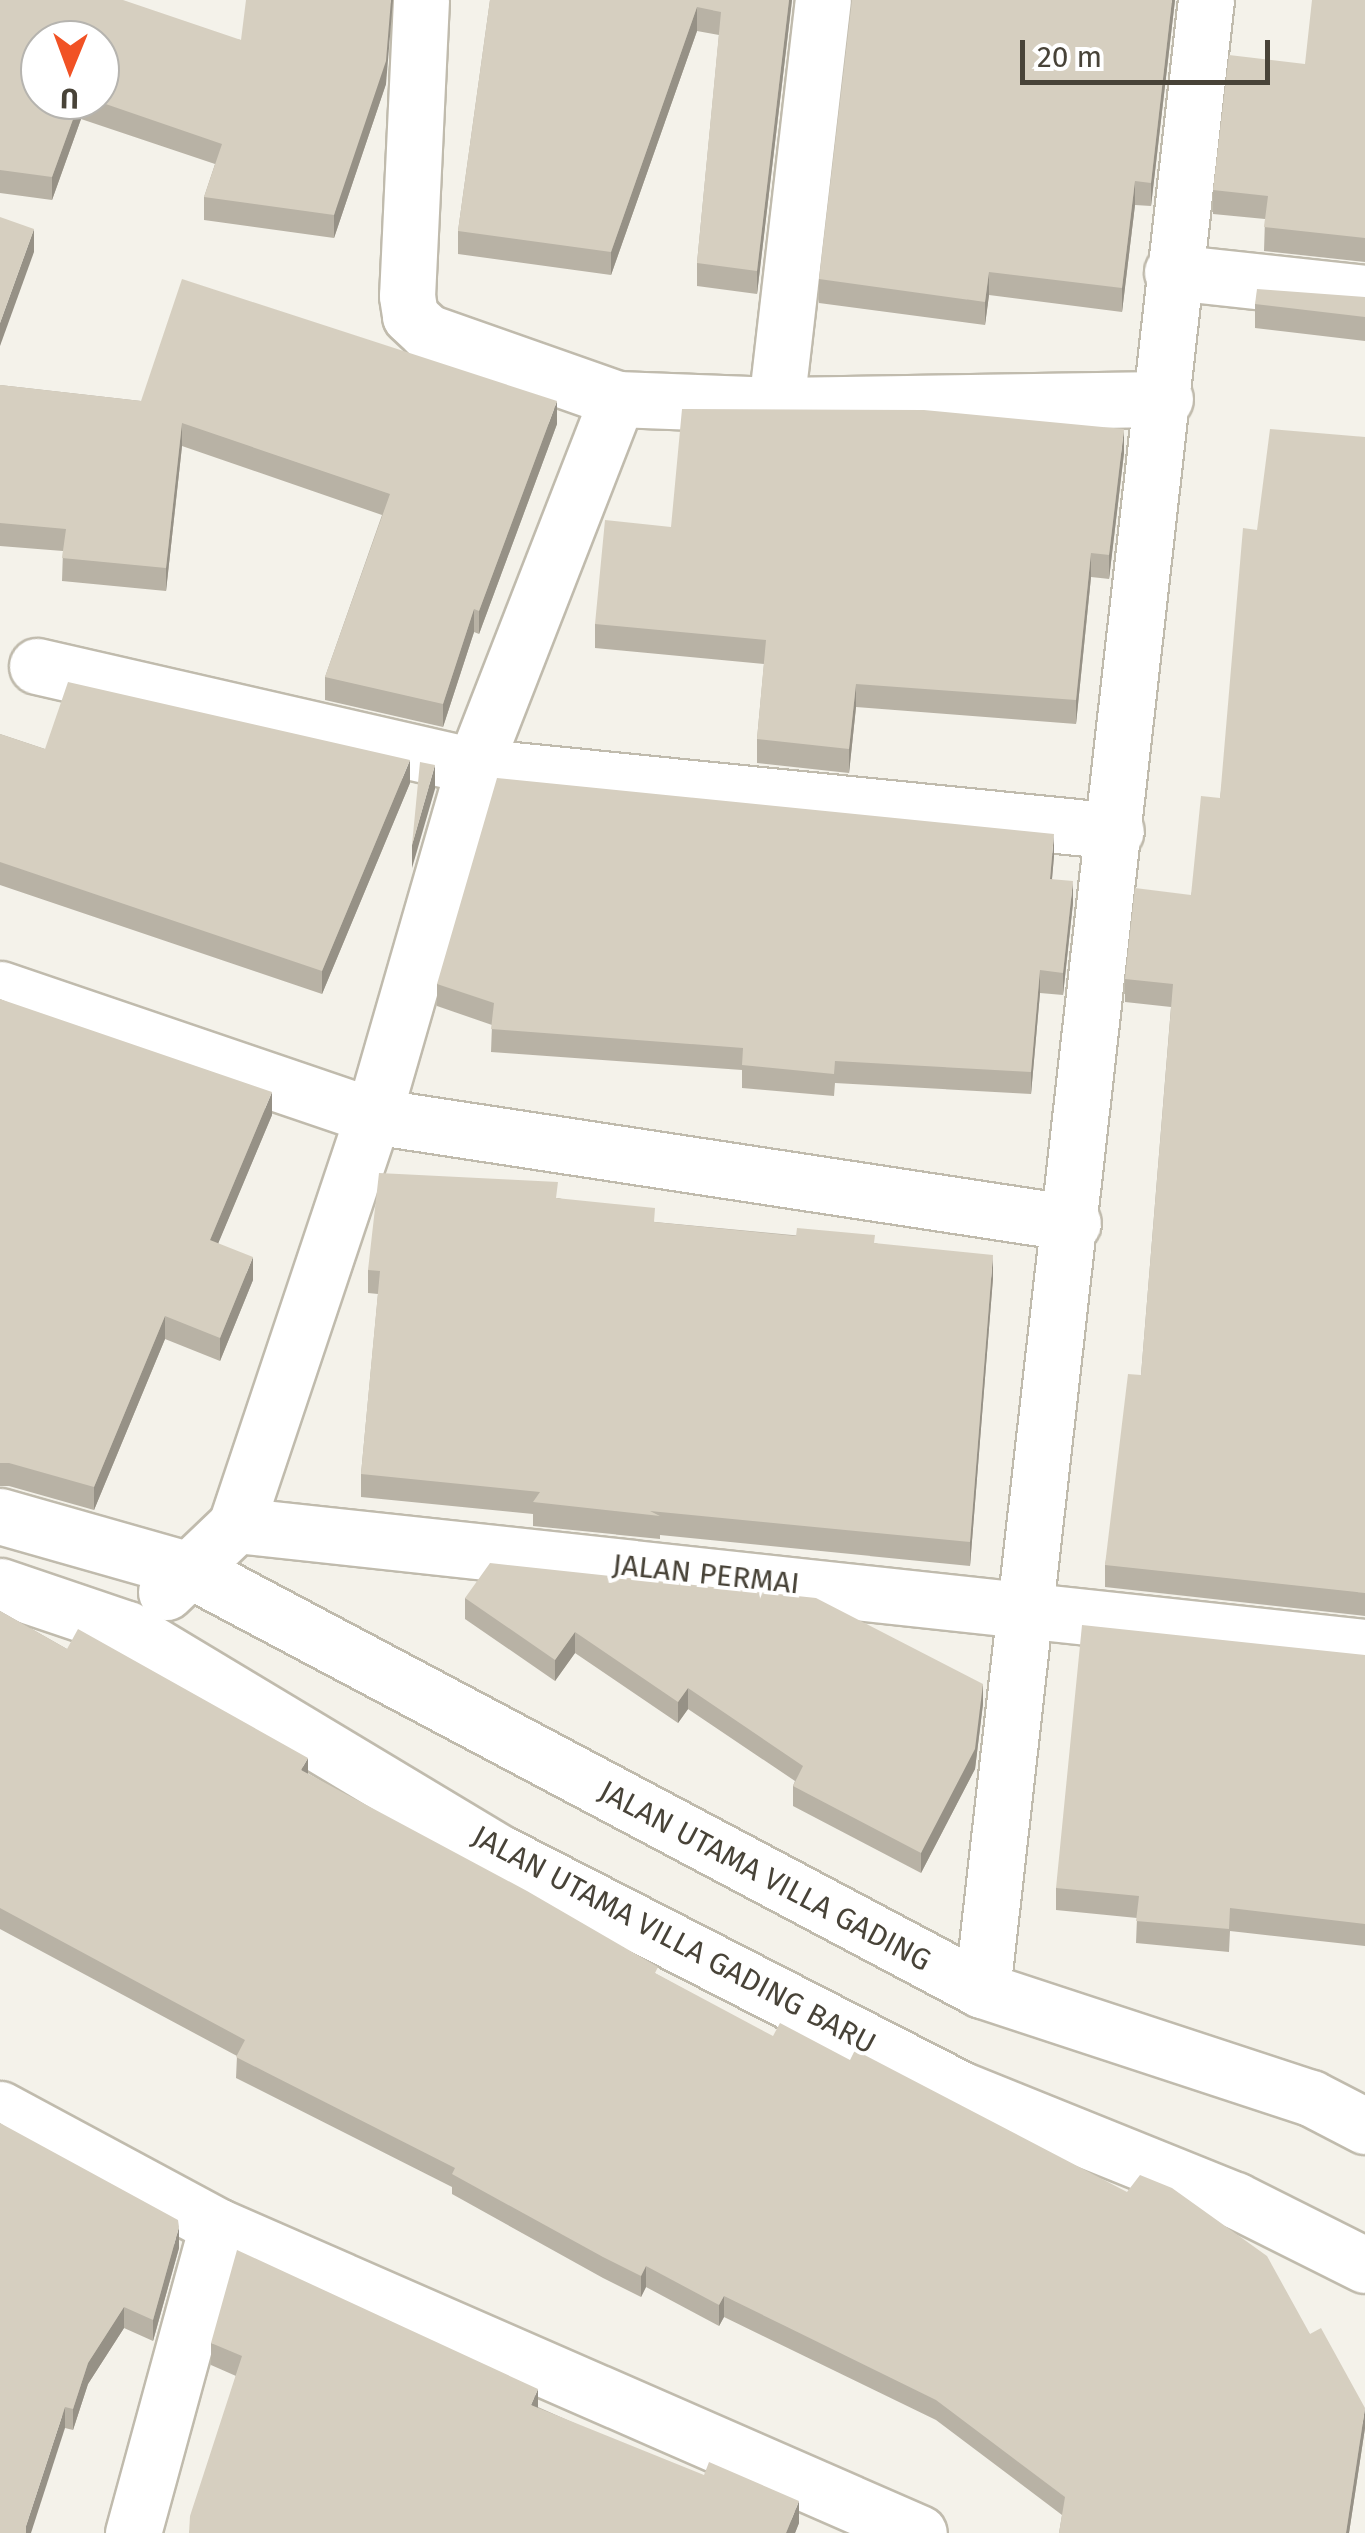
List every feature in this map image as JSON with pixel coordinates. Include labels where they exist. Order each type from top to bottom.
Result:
[{"type":"street","points":[[421,0],[410,316],[427,332],[617,399],[776,405],[1164,399]]},
{"type":"street","points":[[776,405],[823,0]]},
{"type":"street","points":[[982,1990],[1073,1223],[1164,399],[1172,272],[1206,0]]},
{"type":"street","points":[[1172,272],[1365,293]]},
{"type":"street","points":[[127,1629],[236,1525],[373,1116],[474,766],[617,399]]},
{"type":"street","points":[[38,666],[474,766],[1116,831]]},
{"type":"street","points":[[0,989],[373,1116],[1073,1223]]},
{"type":"street","points":[[0,1516],[66,1540],[190,1570]]},
{"type":"street","name":"JALAN PERMAI","points":[[236,1525],[1365,1647]]},
{"type":"street","name":"JALAN UTAMA VILLA GADING","points":[[190,1570],[982,1990],[1312,2098],[1365,2126]]},
{"type":"street","name":"JALAN UTAMA VILLA GADING BARU","points":[[0,1586],[127,1629],[502,1854],[960,2089],[1235,2200],[1365,2265]]},
{"type":"street","points":[[0,2109],[217,2226],[920,2533]]},
{"type":"street","points":[[134,2533],[217,2226]]},
{"type":"building","points":[[0,0],[123,0],[241,40],[246,0],[391,0],[386,61],[334,215],[204,197],[222,144],[120,109],[120,20],[20,20],[20,120],[73,120],[52,177],[0,170]]},
{"type":"building","points":[[490,0],[789,0],[757,271],[697,263],[721,12],[697,7],[611,252],[458,231]]},
{"type":"building","points":[[852,0],[1172,0],[1151,183],[1135,181],[1122,288],[989,272],[985,302],[819,279]]},
{"type":"building","points":[[1312,0],[1365,0],[1365,238],[1264,227],[1268,196],[1213,190],[1229,55],[1305,64]]},
{"type":"building","points":[[0,217],[34,229],[0,323]]},
{"type":"building","points":[[182,279],[557,401],[479,611],[474,609],[443,704],[325,677],[390,494],[182,423],[166,568],[62,558],[66,529],[0,523],[0,385],[141,401]]},
{"type":"building","points":[[1257,289],[1365,297],[1365,317],[1255,304]]},
{"type":"building","points":[[682,409],[924,410],[1124,429],[1109,555],[1091,553],[1076,700],[856,684],[849,749],[757,739],[766,640],[595,624],[605,520],[671,527]]},
{"type":"building","points":[[1270,429],[1365,437],[1365,1593],[1105,1565],[1128,1374],[1141,1375],[1173,984],[1125,979],[1135,888],[1191,895],[1201,796],[1220,798],[1243,528],[1257,530]]},
{"type":"building","points":[[68,682],[410,760],[322,971],[0,862],[0,734],[45,749]]},
{"type":"building","points":[[420,762],[435,765],[412,845]]},
{"type":"building","points":[[497,778],[1054,834],[1050,879],[1073,881],[1063,973],[1040,970],[1031,1072],[835,1061],[834,1074],[742,1065],[743,1048],[491,1029],[494,1003],[437,984]]},
{"type":"building","points":[[0,999],[272,1092],[210,1240],[253,1257],[220,1338],[165,1316],[94,1487],[0,1463]]},
{"type":"building","points":[[379,1173],[558,1182],[556,1198],[655,1208],[654,1222],[796,1236],[797,1228],[875,1235],[874,1243],[993,1255],[970,1542],[533,1502],[540,1492],[361,1474],[380,1271],[368,1270]]},
{"type":"building","points":[[490,1563],[816,1598],[983,1684],[975,1749],[921,1853],[793,1786],[803,1766],[688,1688],[678,1702],[575,1632],[555,1660],[465,1598]]},
{"type":"building","points":[[0,1611],[67,1649],[78,1629],[308,1758],[301,1770],[527,1891],[658,1967],[655,1973],[773,2036],[780,2023],[850,2060],[855,2050],[1127,2192],[1140,2175],[1172,2188],[1267,2256],[1310,2334],[1321,2328],[1365,2408],[1346,2533],[1059,2533],[1065,2497],[936,2400],[724,2296],[719,2305],[646,2266],[641,2276],[603,2257],[452,2174],[455,2168],[236,2057],[245,2040],[0,1908]]},
{"type":"building","points":[[1082,1625],[1365,1655],[1365,1924],[1230,1908],[1229,1929],[1136,1921],[1139,1896],[1056,1888]]},
{"type":"building","points":[[0,2123],[178,2220],[179,2227],[153,2320],[124,2307],[88,2363],[73,2409],[65,2407],[26,2533],[0,2533]]},
{"type":"building","points":[[237,2250],[538,2389],[531,2405],[704,2475],[709,2462],[799,2501],[786,2533],[189,2533],[190,2516],[242,2356],[211,2343]]}]
